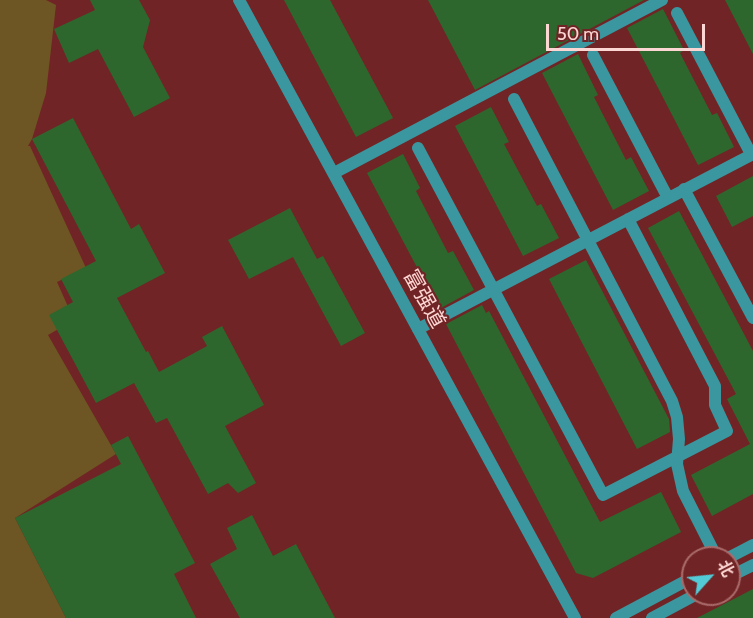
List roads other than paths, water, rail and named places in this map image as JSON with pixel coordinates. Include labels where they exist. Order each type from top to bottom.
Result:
[{"type":"street","name":"富强道","points":[[239,0],[575,618]]},
{"type":"street","points":[[334,173],[662,0]]},
{"type":"street","points":[[418,329],[752,154],[677,12]]},
{"type":"street","points":[[593,55],[669,198]]},
{"type":"street","points":[[514,99],[672,401],[678,428],[677,464],[683,491],[711,546]]},
{"type":"street","points":[[418,148],[603,495],[727,431],[715,405],[715,386],[628,219]]},
{"type":"street","points":[[684,189],[753,318]]},
{"type":"street","points":[[616,618],[681,583]]},
{"type":"street","points":[[652,618],[681,603]]}]
